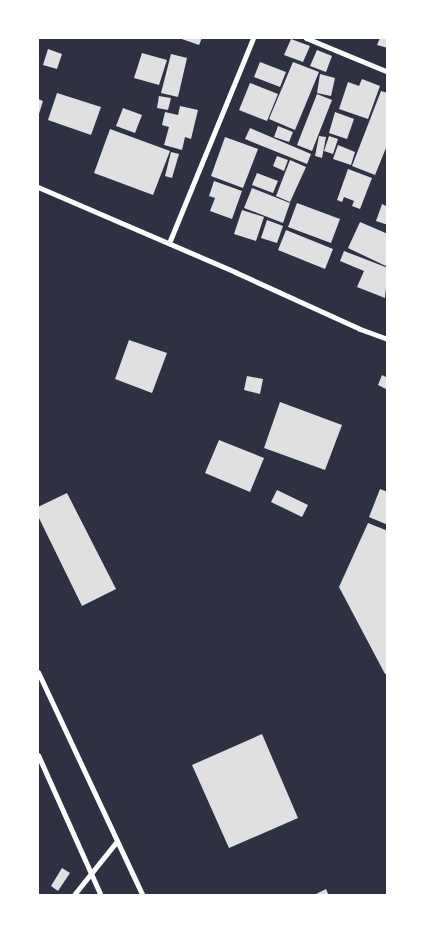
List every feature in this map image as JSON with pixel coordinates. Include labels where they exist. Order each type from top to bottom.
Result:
[{"type":"street","points":[[169,243],[253,38]]},
{"type":"street","points":[[306,38],[388,72]]},
{"type":"street","points":[[38,187],[169,243],[360,329],[388,339]]},
{"type":"street","points":[[38,672],[143,896]]},
{"type":"street","points":[[38,755],[101,896]]},
{"type":"street","points":[[73,896],[117,841]]},
{"type":"building","points":[[179,38],[202,38],[199,45]]},
{"type":"building","points":[[380,38],[388,38],[388,48],[377,45]]},
{"type":"building","points":[[291,39],[310,46],[303,62],[284,55]]},
{"type":"building","points":[[48,49],[62,54],[57,69],[43,65]]},
{"type":"building","points":[[317,50],[332,56],[326,72],[310,66]]},
{"type":"building","points":[[142,53],[167,60],[159,85],[134,78]]},
{"type":"building","points":[[171,54],[187,58],[178,97],[161,93]]},
{"type":"building","points":[[260,62],[286,72],[280,87],[254,77]]},
{"type":"building","points":[[293,62],[319,72],[295,130],[269,119]]},
{"type":"building","points":[[320,74],[335,78],[331,96],[317,93]]},
{"type":"building","points":[[362,79],[380,86],[368,119],[339,109],[348,82],[359,86]]},
{"type":"building","points":[[250,83],[278,94],[267,121],[239,110]]},
{"type":"building","points":[[381,91],[388,93],[388,143],[375,175],[352,166]]},
{"type":"building","points":[[57,93],[101,107],[91,135],[48,120]]},
{"type":"building","points":[[317,94],[332,100],[312,151],[297,145]]},
{"type":"building","points":[[159,96],[171,98],[168,110],[157,108]]},
{"type":"building","points":[[38,99],[43,101],[38,117]]},
{"type":"building","points":[[180,106],[198,110],[191,139],[185,137],[182,150],[164,145],[169,127],[162,125],[165,112],[178,115]]},
{"type":"building","points":[[123,108],[142,115],[135,133],[116,126]]},
{"type":"building","points":[[335,112],[354,119],[347,139],[329,133]]},
{"type":"building","points":[[278,126],[293,132],[289,142],[274,137]]},
{"type":"building","points":[[250,128],[311,154],[307,164],[245,139]]},
{"type":"building","points":[[110,129],[170,151],[153,195],[94,173]]},
{"type":"building","points":[[319,136],[326,137],[322,158],[315,156]]},
{"type":"building","points":[[329,136],[338,139],[333,154],[324,151]]},
{"type":"building","points":[[225,137],[258,149],[243,188],[211,176]]},
{"type":"building","points":[[338,145],[355,152],[351,165],[333,159]]},
{"type":"building","points":[[171,152],[179,154],[172,178],[165,176]]},
{"type":"building","points":[[277,156],[288,160],[284,171],[273,166]]},
{"type":"building","points":[[290,160],[306,167],[290,202],[276,196]]},
{"type":"building","points":[[348,169],[372,178],[360,209],[352,206],[354,201],[344,197],[342,202],[337,200]]},
{"type":"building","points":[[257,173],[278,181],[273,193],[252,185]]},
{"type":"building","points":[[214,181],[242,191],[232,219],[210,211],[215,198],[209,196]]},
{"type":"building","points":[[252,188],[290,203],[283,223],[244,208]]},
{"type":"building","points":[[297,203],[340,219],[331,243],[288,227]]},
{"type":"building","points":[[382,204],[388,207],[388,225],[376,221]]},
{"type":"building","points":[[242,210],[264,217],[256,241],[234,234]]},
{"type":"building","points":[[267,220],[283,226],[277,243],[261,238]]},
{"type":"building","points":[[360,222],[388,234],[388,267],[348,248]]},
{"type":"building","points":[[286,230],[333,249],[325,269],[278,250]]},
{"type":"building","points":[[344,251],[388,268],[385,298],[357,287],[364,271],[340,261]]},
{"type":"building","points":[[129,340],[167,353],[152,393],[115,379]]},
{"type":"building","points":[[382,375],[388,378],[388,390],[378,385]]},
{"type":"building","points":[[247,376],[263,379],[260,394],[244,390]]},
{"type":"building","points":[[280,402],[342,425],[325,470],[264,448]]},
{"type":"building","points":[[219,440],[264,458],[250,492],[205,473]]},
{"type":"building","points":[[380,489],[388,492],[388,525],[369,517]]},
{"type":"building","points":[[277,490],[308,505],[302,517],[271,502]]},
{"type":"building","points":[[67,493],[116,589],[82,606],[38,516],[38,507]]},
{"type":"building","points":[[368,523],[388,531],[388,673],[385,674],[339,587]]},
{"type":"building","points":[[262,734],[298,818],[229,848],[192,765]]},
{"type":"building","points":[[62,868],[70,873],[58,891],[51,886]]},
{"type":"building","points":[[326,889],[329,896],[312,896]]}]
